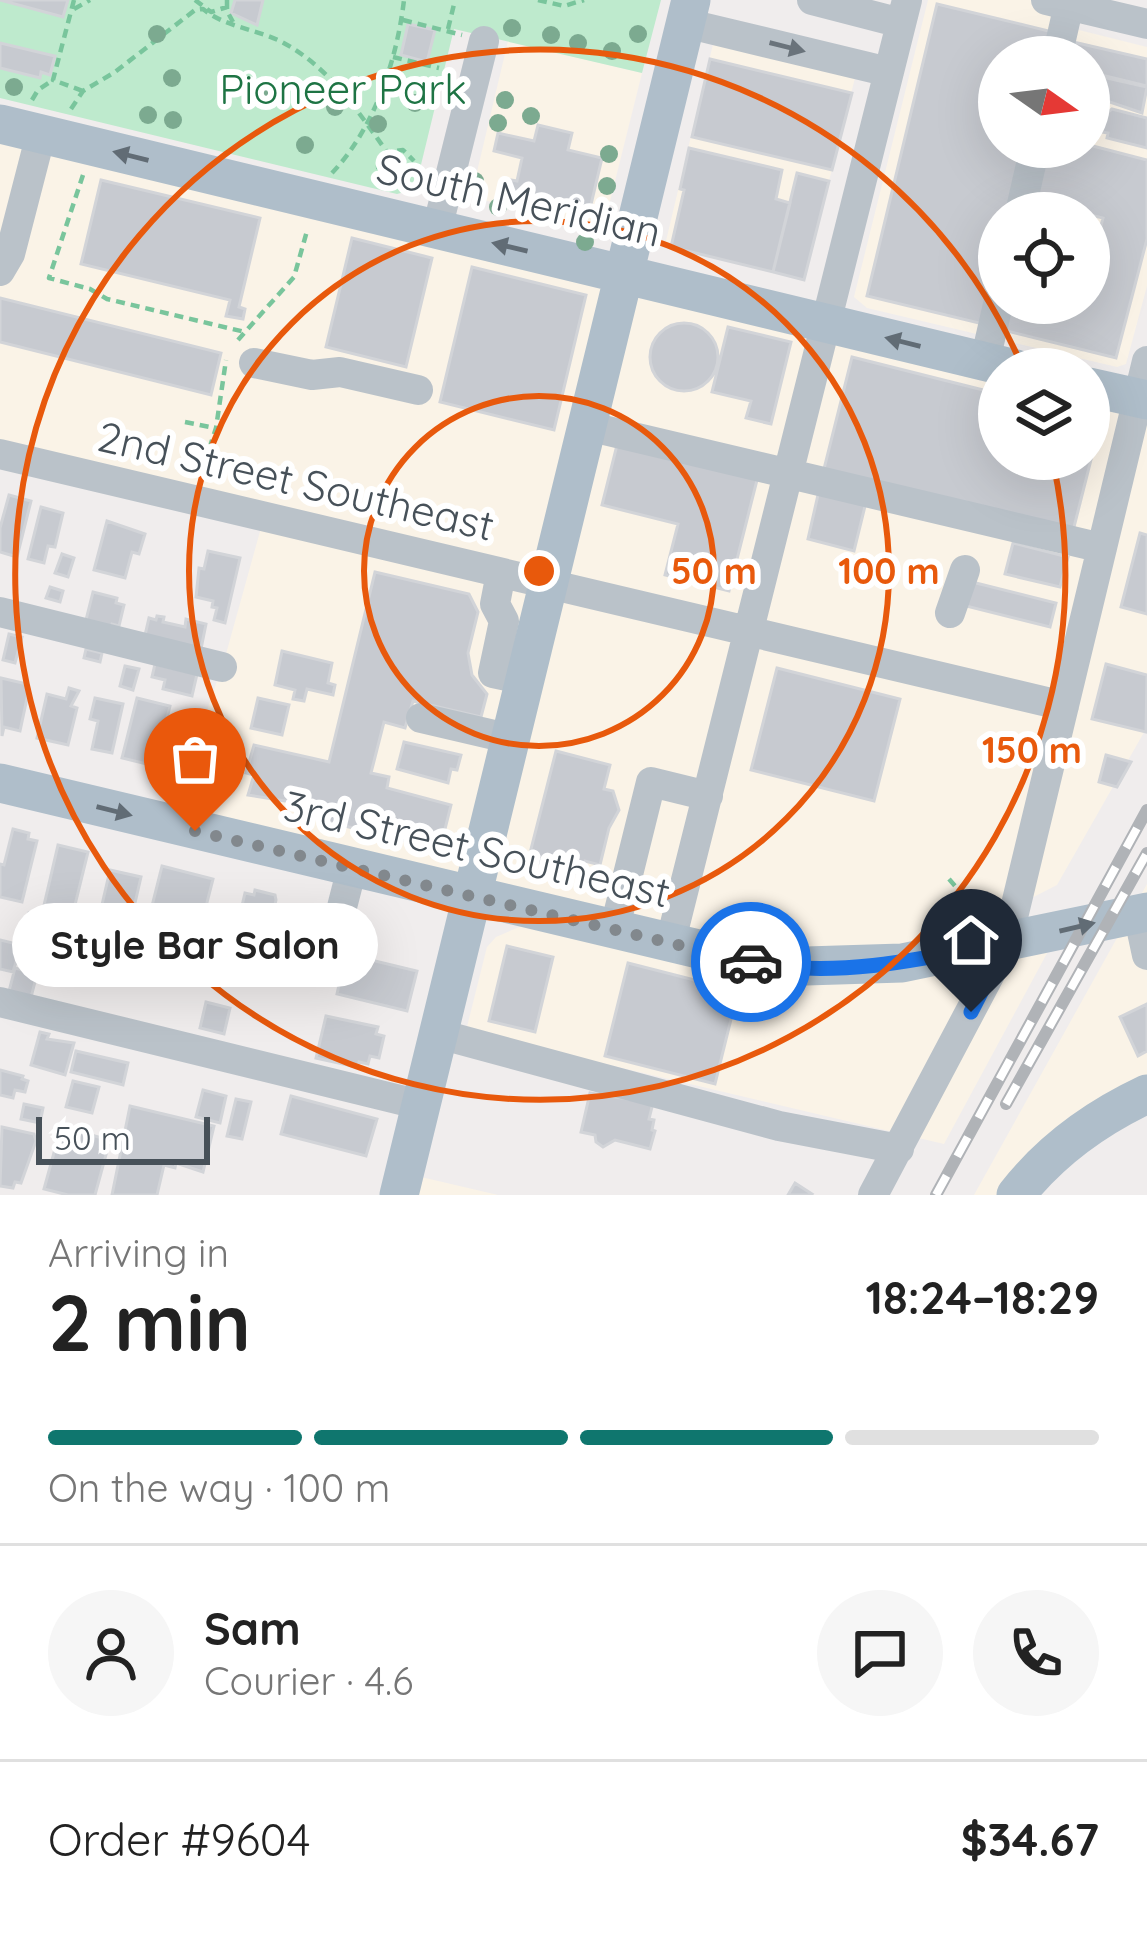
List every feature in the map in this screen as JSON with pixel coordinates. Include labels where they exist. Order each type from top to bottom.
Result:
[{"type":"main road","points":[[399,1195],[688,11]]},
{"type":"main road","name":"South Meridian","points":[[0,124],[48,114],[437,229],[978,360]]},
{"type":"main road","points":[[1110,387],[1144,387]]},
{"type":"main road","name":"3rd Street Southeast","points":[[0,783],[774,967],[902,963],[994,929],[1143,913]]},
{"type":"main road","points":[[1016,1195],[1064,1145],[1147,1094]]},
{"type":"street","points":[[670,944],[904,11],[812,0]]},
{"type":"street","points":[[1059,36],[1062,2],[1147,24]]},
{"type":"street","points":[[688,11],[889,72]]},
{"type":"street","points":[[437,229],[484,41]]},
{"type":"street","points":[[0,271],[8,260],[12,195],[48,114]]},
{"type":"street","points":[[254,363],[312,375],[340,372],[418,390]]},
{"type":"street","points":[[874,1195],[994,929],[1064,706],[1144,387]]},
{"type":"street","points":[[587,426],[1102,548]]},
{"type":"street","name":"2nd Street Southeast","points":[[0,454],[1064,706]]},
{"type":"street","points":[[950,613],[965,570]]},
{"type":"street","points":[[501,572],[495,604],[504,621],[493,673],[526,680]]},
{"type":"street","points":[[0,613],[221,667]]},
{"type":"street","points":[[421,718],[511,739]]},
{"type":"street","points":[[614,931],[651,782],[708,796]]},
{"type":"street","points":[[340,911],[352,868]]},
{"type":"street","points":[[1143,913],[1147,955]]},
{"type":"street","points":[[0,1002],[421,1105]]},
{"type":"street","points":[[439,1034],[779,1126],[898,1149]]},
{"type":"path","points":[[74,0],[53,80],[38,90],[48,114],[115,72],[195,10],[217,12],[227,4],[235,24]]},
{"type":"path","points":[[71,10],[90,0]]},
{"type":"path","points":[[195,0],[218,21],[277,40],[315,64],[343,91],[387,152]]},
{"type":"path","points":[[332,173],[366,122],[393,57],[404,0]]},
{"type":"path","points":[[448,30],[455,0]]},
{"type":"path","points":[[538,0],[564,6],[584,0]]},
{"type":"path","points":[[402,20],[484,41]]},
{"type":"path","points":[[393,57],[439,68]]},
{"type":"path","points":[[53,80],[83,91]]},
{"type":"path","points":[[387,152],[403,150],[415,160]]},
{"type":"path","points":[[380,184],[378,166],[387,152]]},
{"type":"path","points":[[84,169],[49,278],[90,289],[107,299],[245,332]]},
{"type":"path","points":[[185,422],[217,428]]},
{"type":"path","points":[[949,879],[994,929]]},
{"type":"shaded area","points":[[928,0],[1064,0],[1059,25],[1103,36],[978,36],[978,168],[1110,168],[1110,38],[1147,47],[1147,286],[1126,364],[1110,365],[1110,348],[1036,348],[867,308],[854,297]]},
{"type":"shaded area","points":[[714,40],[856,74],[804,280],[665,245]]},
{"type":"shaded area","points":[[508,41],[642,73],[603,229],[471,197]]},
{"type":"shaded area","points":[[0,124],[978,364],[978,480],[1110,480],[1110,392],[1147,402],[1147,727],[1057,885],[1016,906],[1008,941],[1059,931],[944,1144],[466,1031],[487,947],[496,937],[526,924],[169,824],[226,654],[264,517],[0,454]]},
{"type":"shaded area","points":[[1147,884],[1147,1094],[1016,1195],[974,1195]]},
{"type":"shaded area","points":[[404,1173],[498,1195],[399,1195]]},
{"type":"green space","name":"Pioneer Park","points":[[0,0],[661,0],[642,73],[454,29],[418,177],[408,191],[397,194],[0,98]]},
{"type":"building","points":[[0,0],[68,0],[63,17]]},
{"type":"building","points":[[235,0],[263,0],[257,25],[231,13]]},
{"type":"building","points":[[937,4],[1053,32],[1052,36],[978,36],[978,168],[1021,168],[1015,192],[978,192],[978,323],[867,296]]},
{"type":"building","points":[[408,24],[435,30],[427,62],[401,55]]},
{"type":"building","points":[[0,43],[55,56],[50,75],[41,72],[40,78],[0,68]]},
{"type":"building","points":[[1110,50],[1147,59],[1147,86],[1110,77]]},
{"type":"building","points":[[710,59],[852,93],[832,170],[692,137]]},
{"type":"building","points":[[1110,79],[1147,87],[1142,113],[1110,102]]},
{"type":"building","points":[[1110,111],[1147,118],[1147,148],[1110,139]]},
{"type":"building","points":[[538,125],[572,133],[568,150],[602,158],[589,213],[502,192],[505,179],[517,181],[522,158],[494,151],[498,133],[534,141]]},
{"type":"building","points":[[689,148],[782,170],[776,199],[790,203],[773,272],[671,247]]},
{"type":"building","points":[[1110,150],[1147,160],[1147,239],[1116,358],[1110,357],[1110,348],[1076,348],[999,329],[1000,324],[1110,324],[1110,192],[1033,192],[1039,168],[1110,168]]},
{"type":"building","points":[[797,173],[829,181],[804,280],[773,272]]},
{"type":"building","points":[[101,180],[260,218],[239,307],[245,309],[243,319],[226,316],[230,300],[81,264]]},
{"type":"building","points":[[352,238],[432,258],[406,367],[326,347]]},
{"type":"building","points":[[472,267],[586,295],[554,430],[440,402]]},
{"type":"building","points":[[0,298],[221,353],[211,395],[0,342]]},
{"type":"building","points":[[684,323],[708,333],[718,357],[708,381],[684,391],[660,381],[650,357],[660,333]]},
{"type":"building","points":[[728,327],[791,342],[771,424],[746,418],[751,401],[712,392]]},
{"type":"building","points":[[852,357],[978,389],[978,480],[1086,480],[1073,531],[824,469]]},
{"type":"building","points":[[618,441],[758,476],[729,591],[665,575],[678,524],[602,505]]},
{"type":"building","points":[[820,486],[867,498],[854,551],[808,539]]},
{"type":"building","points":[[9,495],[31,501],[17,557],[0,552],[0,528]]},
{"type":"building","points":[[41,507],[63,513],[55,547],[48,546],[44,563],[28,559]]},
{"type":"building","points":[[107,521],[145,534],[139,554],[132,552],[125,578],[94,570]]},
{"type":"building","points":[[1140,533],[1147,535],[1147,614],[1121,607]]},
{"type":"building","points":[[1013,543],[1068,557],[1060,587],[1005,574]]},
{"type":"building","points":[[208,551],[240,558],[225,623],[214,620],[217,608],[212,607],[213,601],[196,597],[199,568],[204,569]]},
{"type":"building","points":[[62,554],[74,558],[68,577],[55,573]]},
{"type":"building","points":[[375,572],[469,594],[478,612],[468,653],[472,675],[487,694],[481,717],[413,701],[405,728],[384,722],[371,773],[389,777],[387,788],[451,805],[440,849],[320,820],[322,807],[248,795],[254,775],[246,773],[254,745],[329,762]]},
{"type":"building","points":[[968,581],[1056,603],[1050,627],[962,605]]},
{"type":"building","points":[[50,587],[63,591],[60,602],[46,598]]},
{"type":"building","points":[[93,592],[117,598],[116,603],[124,605],[119,626],[112,624],[109,635],[84,628]]},
{"type":"building","points":[[157,616],[185,627],[186,619],[206,624],[201,649],[143,644],[149,618],[156,620]]},
{"type":"building","points":[[9,634],[22,637],[15,663],[3,660]]},
{"type":"building","points":[[86,649],[102,653],[100,662],[84,658]]},
{"type":"building","points":[[282,651],[332,663],[328,683],[335,685],[333,695],[307,689],[304,701],[293,699],[295,690],[275,685]]},
{"type":"building","points":[[155,664],[197,674],[192,696],[163,689],[165,680],[152,677]]},
{"type":"building","points":[[1106,664],[1147,675],[1146,732],[1092,719]]},
{"type":"building","points":[[125,666],[139,669],[133,690],[120,686]]},
{"type":"building","points":[[777,668],[900,699],[874,801],[751,770]]},
{"type":"building","points":[[1,678],[27,684],[29,689],[20,731],[4,727],[2,736]]},
{"type":"building","points":[[69,688],[79,691],[71,706],[77,708],[68,745],[37,738],[47,694],[66,699]]},
{"type":"building","points":[[95,698],[123,704],[112,753],[92,749],[98,721],[90,719]]},
{"type":"building","points":[[137,698],[170,706],[155,766],[122,758]]},
{"type":"building","points":[[258,698],[289,705],[282,735],[251,728]]},
{"type":"building","points":[[404,742],[461,755],[448,783],[397,769]]},
{"type":"building","points":[[556,751],[610,765],[604,789],[613,791],[619,810],[600,865],[585,861],[582,875],[528,861]]},
{"type":"building","points":[[1106,755],[1131,762],[1117,787],[1099,782]]},
{"type":"building","points":[[13,829],[37,841],[22,902],[0,897],[0,864],[4,865]]},
{"type":"building","points":[[58,845],[88,852],[71,921],[42,914]]},
{"type":"building","points":[[162,866],[213,879],[202,922],[152,906]]},
{"type":"building","points":[[110,870],[141,877],[126,942],[95,935]]},
{"type":"building","points":[[255,890],[275,895],[276,900],[263,955],[232,948],[245,893],[254,895]]},
{"type":"building","points":[[141,908],[165,915],[156,949],[145,946],[143,954],[130,951]]},
{"type":"building","points":[[29,913],[53,919],[44,948],[24,938]]},
{"type":"building","points":[[0,940],[21,945],[13,972],[0,969]]},
{"type":"building","points":[[507,946],[553,957],[535,1032],[489,1021]]},
{"type":"building","points":[[346,954],[417,971],[407,1011],[337,994]]},
{"type":"building","points":[[628,963],[738,991],[715,1084],[605,1056]]},
{"type":"building","points":[[15,968],[37,974],[29,1005],[7,999]]},
{"type":"building","points":[[206,1002],[230,1008],[224,1034],[200,1028]]},
{"type":"building","points":[[1147,1004],[1147,1051],[1138,1056],[1120,1017]]},
{"type":"building","points":[[326,1016],[378,1027],[376,1034],[384,1036],[379,1058],[370,1056],[368,1064],[359,1062],[357,1067],[316,1058]]},
{"type":"building","points":[[40,1032],[49,1034],[47,1039],[74,1043],[65,1075],[31,1065]]},
{"type":"building","points":[[76,1051],[128,1063],[123,1085],[71,1072]]},
{"type":"building","points":[[0,1070],[23,1076],[28,1081],[25,1092],[15,1090],[13,1098],[0,1095]]},
{"type":"building","points":[[73,1081],[99,1087],[92,1113],[66,1107]]},
{"type":"building","points":[[203,1090],[226,1096],[220,1123],[196,1117]]},
{"type":"building","points":[[590,1093],[653,1103],[649,1119],[654,1120],[655,1131],[650,1149],[615,1140],[603,1147],[595,1135],[581,1132]]},
{"type":"building","points":[[291,1096],[377,1119],[366,1156],[281,1134]]},
{"type":"building","points":[[236,1099],[251,1102],[242,1139],[227,1136]]},
{"type":"building","points":[[24,1104],[43,1108],[40,1123],[21,1119]]},
{"type":"building","points":[[130,1106],[214,1126],[203,1172],[176,1163],[175,1168],[164,1165],[157,1195],[112,1195]]},
{"type":"building","points":[[2,1127],[34,1134],[36,1141],[21,1183],[15,1182],[13,1188],[0,1186]]},
{"type":"building","points":[[61,1127],[110,1140],[95,1195],[44,1189]]},
{"type":"building","points":[[795,1183],[812,1194],[788,1195]]},
{"type":"railway","points":[[936,1195],[1147,810]]},
{"type":"railway","points":[[1006,1104],[1147,853]]},
{"type":"way so far","points":[[195,831],[751,962]]},
{"type":"place","name":"Style Bar Salon","points":[[195,831]]},
{"type":"route","points":[[751,962],[818,968],[902,963],[1007,942],[971,1012]]}]
